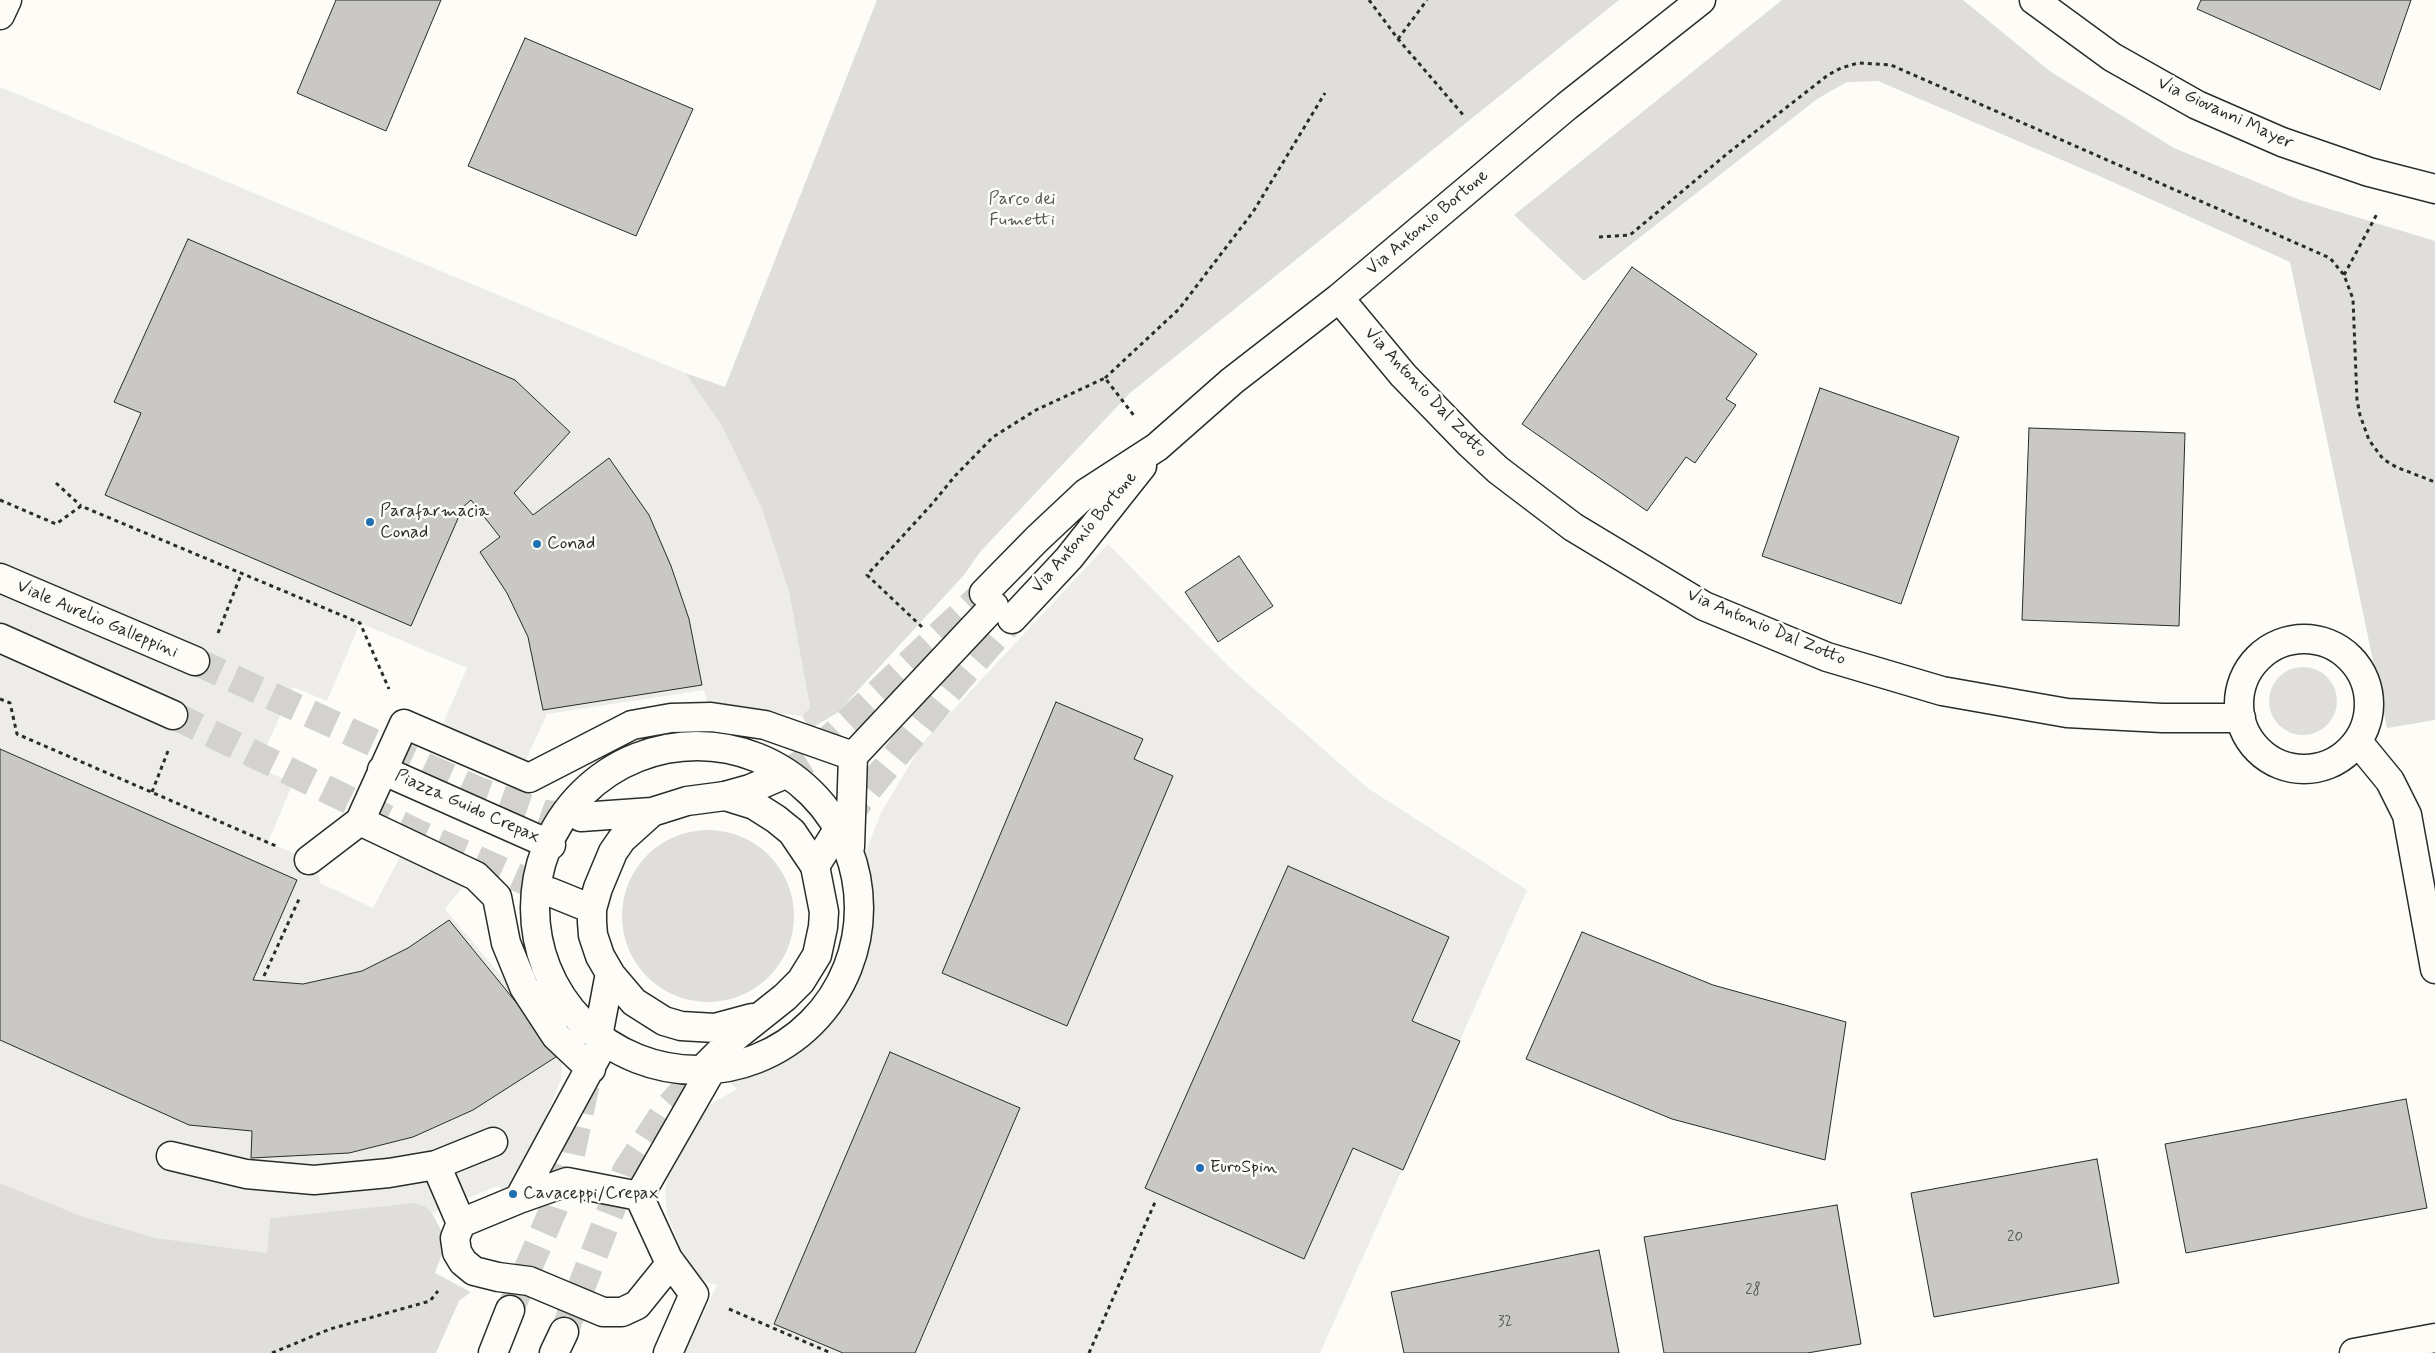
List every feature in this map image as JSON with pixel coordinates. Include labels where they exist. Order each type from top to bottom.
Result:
[{"type":"street","points":[[0,15],[6,0]]},
{"type":"street","name":"Via Antonio Bortone","points":[[997,606],[1037,539],[1086,493],[1157,447],[1232,381],[1339,298],[1567,106],[1701,0]]},
{"type":"street","name":"Via Giovanni Mayer","points":[[2034,0],[2112,58],[2197,105],[2282,142],[2396,179],[2435,189]]},
{"type":"street","name":"Via Antonio Dal Zotto","points":[[1339,298],[1403,376],[1469,444],[1498,470],[1573,527],[1704,606],[1827,657],[1942,692],[2067,713],[2162,718],[2241,718]]},
{"type":"street","name":"Via Antonio Bortone","points":[[997,606],[1069,558],[1157,447]]},
{"type":"street","name":"Viale Aurelio Galleppini","points":[[0,578],[195,661]]},
{"type":"street","points":[[815,866],[842,842],[853,756],[997,606]]},
{"type":"street","points":[[0,638],[173,715]]},
{"type":"street","points":[[2296,640],[2317,640],[2337,648],[2353,662],[2365,680],[2370,704],[2366,723],[2358,742],[2342,758],[2323,767],[2302,770],[2281,765],[2262,754],[2248,738],[2241,718],[2239,697],[2245,676],[2257,659],[2275,646],[2296,640]]},
{"type":"street","points":[[404,724],[529,778],[632,725],[671,718],[711,717],[765,725],[853,756]]},
{"type":"street","name":"Piazza Guido Crepax","points":[[310,860],[360,821],[404,724]]},
{"type":"street","name":"Piazza Guido Crepax","points":[[692,740],[736,745],[755,751],[787,770],[819,797],[835,821],[856,875],[854,928],[847,960],[826,1001],[808,1022],[769,1054],[734,1071],[708,1070],[686,1074],[648,1066],[588,1031],[565,1006],[548,977],[538,929],[538,895],[541,877],[551,845],[574,808],[621,765],[638,754],[656,747],[692,740]]},
{"type":"street","points":[[2358,742],[2390,781],[2407,814],[2435,969]]},
{"type":"street","name":"Piazza Guido Crepax","points":[[382,770],[551,845]]},
{"type":"street","points":[[580,817],[652,812],[687,801],[725,796],[745,791],[784,775]]},
{"type":"street","points":[[639,1196],[708,1070],[766,1012],[785,998],[801,981],[816,955],[822,934],[824,912],[815,866],[792,832],[754,805],[725,796]]},
{"type":"street","points":[[652,812],[627,834],[613,852],[598,888],[592,909],[595,942],[610,973],[634,1002],[664,1020],[681,1026],[715,1028],[733,1025],[766,1012]]},
{"type":"street","points":[[360,821],[476,876],[497,897],[506,943],[524,987],[556,1036],[591,1069]]},
{"type":"street","points":[[550,892],[592,909]]},
{"type":"street","points":[[519,1199],[591,1069],[601,1037],[610,973]]},
{"type":"street","points":[[171,1156],[246,1174],[314,1180],[389,1173],[436,1165],[493,1142]]},
{"type":"street","points":[[436,1165],[460,1223],[455,1238],[457,1252],[463,1262],[474,1271],[498,1277],[529,1281],[603,1312],[622,1312],[637,1305],[671,1263]]},
{"type":"street","points":[[460,1223],[567,1182],[639,1196]]},
{"type":"street","points":[[639,1196],[671,1263],[694,1294],[668,1353]]},
{"type":"street","points":[[493,1353],[510,1310]]},
{"type":"street","points":[[2354,1353],[2435,1338]]},
{"type":"path","points":[[1369,0],[1398,39],[1465,117]]},
{"type":"path","points":[[1398,39],[1427,0]]},
{"type":"path","points":[[1599,237],[1630,235],[1728,153],[1828,74],[1858,63],[1883,63],[2325,254],[2344,275],[2353,299],[2357,400],[2369,440],[2383,459],[2396,467],[2435,482]]},
{"type":"path","points":[[950,654],[867,575],[955,476],[993,437],[1036,410],[1105,378],[1179,309],[1253,212],[1325,93]]},
{"type":"path","points":[[2344,275],[2396,179]]},
{"type":"path","points":[[1105,378],[1157,447]]},
{"type":"path","points":[[56,483],[81,506],[360,623],[404,724]]},
{"type":"path","points":[[0,500],[56,524],[81,506]]},
{"type":"path","points":[[0,699],[10,703],[17,734],[316,863],[264,976]]},
{"type":"path","points":[[1089,1353],[1156,1200]]},
{"type":"path","points":[[272,1353],[330,1329],[430,1301],[463,1262]]},
{"type":"path","points":[[694,1294],[831,1353]]},
{"type":"shaded area","points":[[0,87],[685,373],[721,424],[762,509],[789,592],[810,709],[802,716],[755,710],[711,717],[704,690],[547,714],[524,764],[441,728],[467,668],[360,623],[327,701],[293,687],[257,767],[293,783],[268,842],[316,863],[320,883],[373,908],[402,853],[467,882],[445,909],[563,1050],[561,1079],[517,1189],[506,1191],[497,1186],[432,1213],[426,1207],[270,1218],[267,1253],[156,1238],[81,1216],[0,1183]]},
{"type":"shaded area","points":[[1108,544],[1229,667],[1369,789],[1527,890],[1320,1353],[685,1353],[717,1285],[708,1283],[691,1268],[680,1247],[667,1214],[665,1189],[670,1166],[689,1127],[706,1107],[737,1089],[721,1074],[753,1064],[769,1054],[808,1022],[826,1001],[836,984],[850,951],[854,928],[856,875],[882,811],[924,741]]},
{"type":"green space","name":"Parco dei Fumetti","points":[[877,0],[1619,0],[1130,393],[980,552],[964,575],[837,713],[810,729],[802,716],[810,708],[789,592],[762,509],[721,424],[685,373],[725,387]]},
{"type":"green space","points":[[1782,0],[1963,0],[2051,72],[2174,148],[2300,200],[2435,241],[2435,720],[2387,728],[2290,262],[2097,175],[1878,81],[1847,82],[1817,99],[1584,281],[1514,215]]},
{"type":"green space","points":[[2303,667],[2316,670],[2327,677],[2334,688],[2337,701],[2334,714],[2327,725],[2316,732],[2303,735],[2290,732],[2279,725],[2272,714],[2269,701],[2272,688],[2279,677],[2290,670]]},
{"type":"green space","points":[[700,830],[716,830],[741,836],[749,840],[763,849],[775,861],[788,883],[794,916],[788,949],[775,971],[763,983],[741,996],[716,1002],[700,1002],[675,996],[667,992],[653,983],[641,971],[628,949],[622,924],[622,908],[628,883],[632,875],[641,861],[653,849],[675,836]]},
{"type":"green space","points":[[0,1183],[81,1216],[156,1238],[267,1253],[270,1218],[415,1203],[426,1207],[432,1213],[442,1232],[444,1248],[435,1273],[471,1292],[459,1301],[436,1353],[0,1353]]},
{"type":"building","points":[[336,0],[441,0],[386,131],[297,93]]},
{"type":"building","points":[[2201,0],[2411,0],[2380,90],[2197,9]]},
{"type":"building","points":[[525,38],[693,109],[636,236],[468,166]]},
{"type":"building","points":[[188,239],[515,380],[570,432],[514,493],[533,515],[609,458],[649,515],[671,566],[689,619],[702,685],[543,710],[528,637],[507,593],[480,552],[500,537],[471,500],[463,507],[411,626],[105,495],[141,413],[114,402]]},
{"type":"building","points":[[1632,267],[1757,354],[1726,399],[1736,405],[1695,463],[1686,457],[1647,511],[1522,424]]},
{"type":"building","points":[[1820,388],[1959,437],[1901,604],[1762,556]]},
{"type":"building","points":[[2029,428],[2185,433],[2179,626],[2022,620]]},
{"type":"building","points":[[1239,556],[1273,606],[1218,642],[1185,592]]},
{"type":"building","points":[[1056,702],[1143,739],[1134,759],[1173,776],[1067,1026],[942,973]]},
{"type":"building","points":[[0,749],[297,880],[253,980],[303,984],[362,971],[408,948],[449,920],[559,1055],[473,1110],[413,1137],[349,1153],[251,1158],[252,1131],[189,1125],[0,1040]]},
{"type":"building","points":[[1288,866],[1449,937],[1412,1021],[1460,1041],[1403,1170],[1353,1148],[1304,1259],[1145,1188]]},
{"type":"building","points":[[1582,932],[1713,985],[1846,1022],[1825,1160],[1672,1119],[1526,1059]]},
{"type":"building","points":[[890,1052],[1020,1108],[915,1353],[843,1353],[774,1324]]},
{"type":"building","points":[[2406,1099],[2427,1208],[2186,1253],[2165,1144]]},
{"type":"building","points":[[2097,1159],[2119,1283],[1934,1317],[1911,1193]]},
{"type":"building","points":[[1837,1205],[1861,1344],[1807,1353],[1664,1353],[1644,1237]]},
{"type":"building","points":[[1599,1250],[1619,1353],[1404,1353],[1391,1292]]},
{"type":"tunnel","points":[[783,775],[807,760],[984,593]]},
{"type":"tunnel","points":[[844,823],[865,793],[957,681],[1012,619]]},
{"type":"tunnel","points":[[195,661],[479,791],[545,814],[581,817]]},
{"type":"tunnel","points":[[173,715],[417,833],[550,892]]},
{"type":"tunnel","points":[[564,1332],[626,1171],[666,1110],[707,1065]]},
{"type":"tunnel","points":[[510,1310],[554,1208],[570,1159],[586,1083]]},
{"type":"place","name":"Parafarmacia Conad","points":[[370,522]]},
{"type":"place","name":"Conad","points":[[537,544]]},
{"type":"place","name":"EuroSpin","points":[[1200,1168]]},
{"type":"place","name":"Cavaceppi/Crepax","points":[[513,1194]]}]
